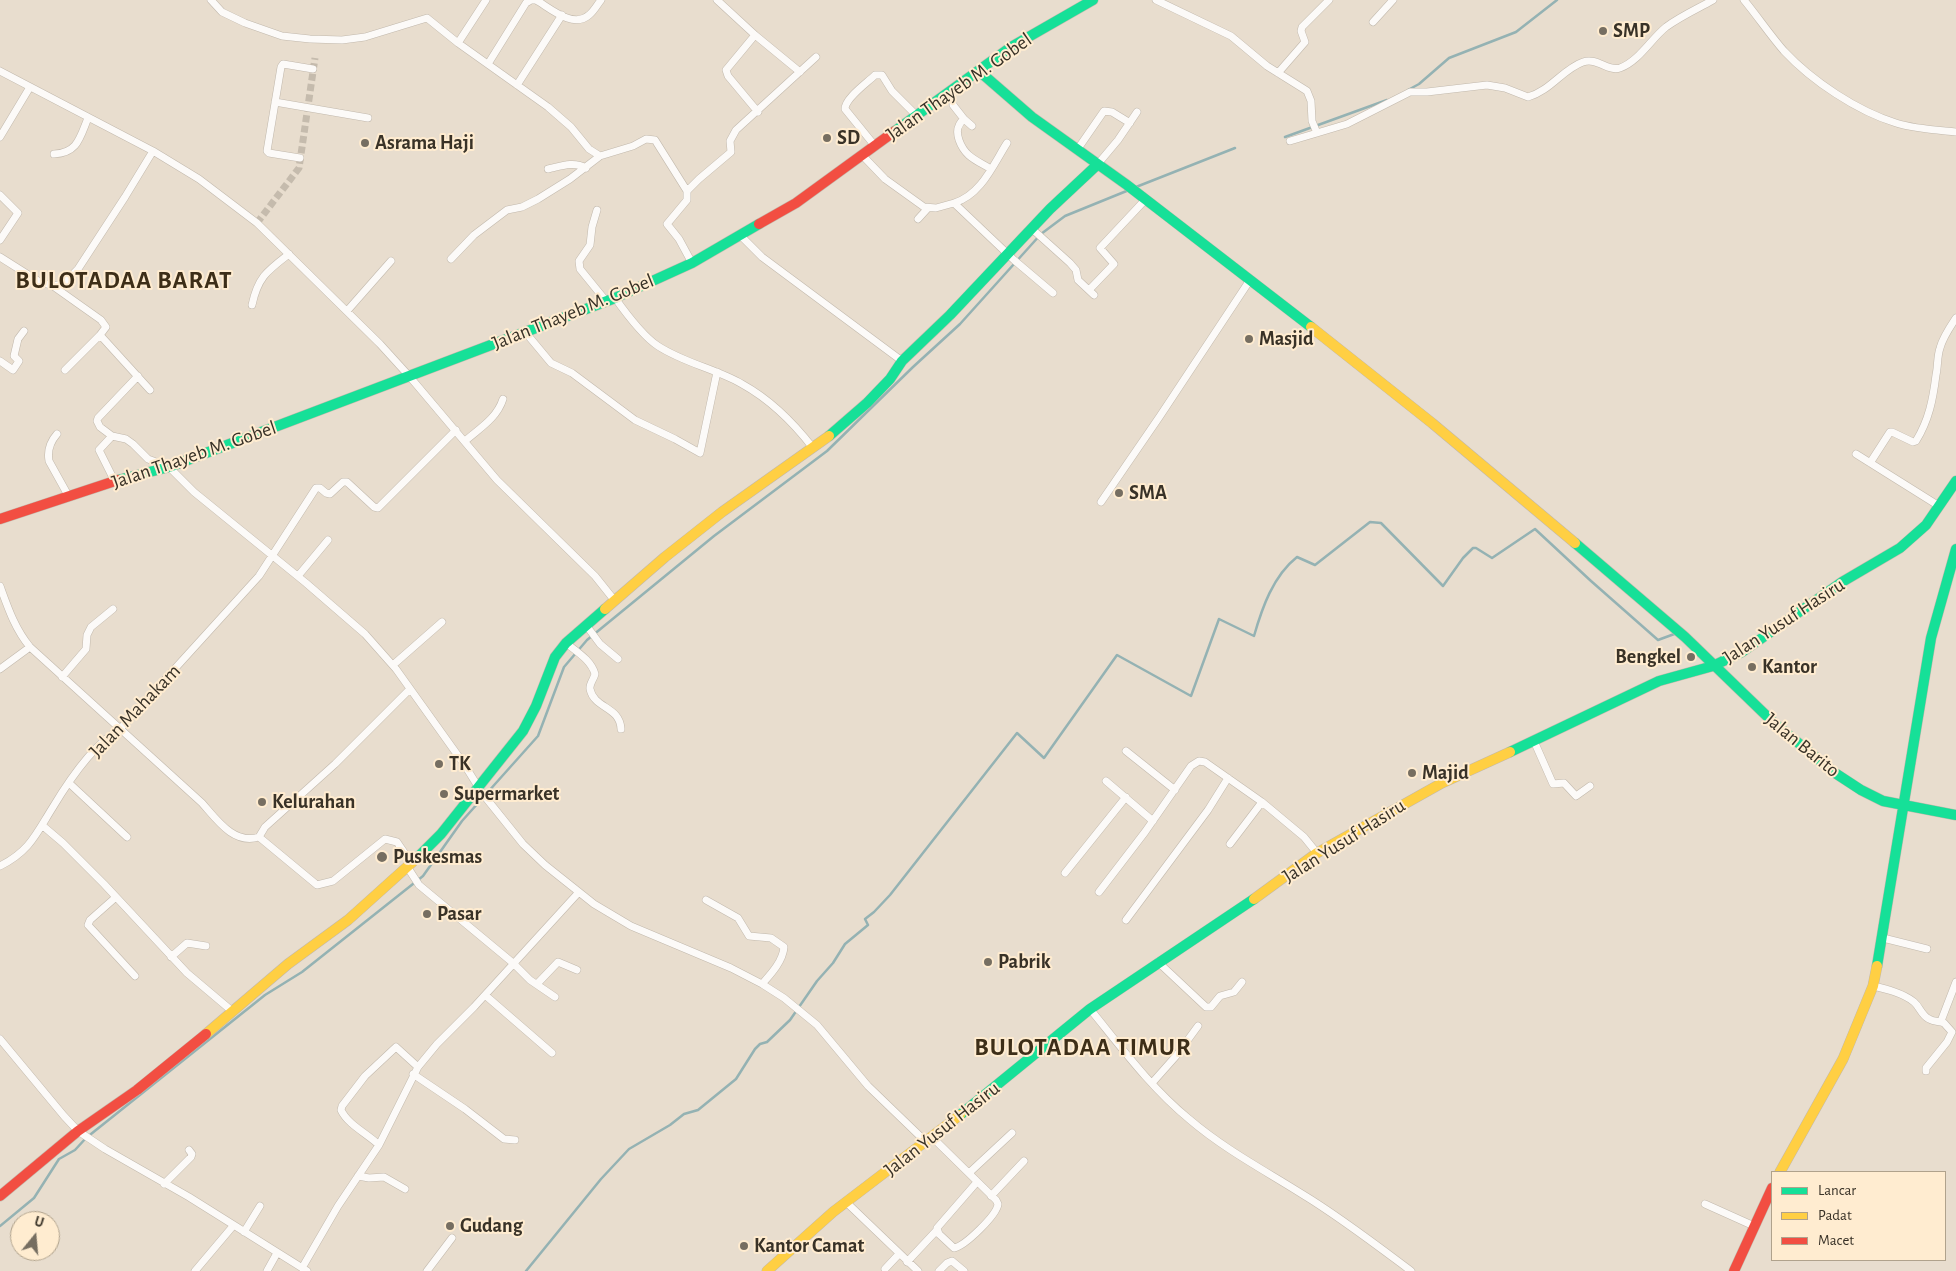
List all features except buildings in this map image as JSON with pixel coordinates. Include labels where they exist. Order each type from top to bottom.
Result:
[{"type":"street","points":[[211,0],[222,12],[229,16],[282,36],[328,40],[365,38],[425,18],[548,107],[571,127],[589,150],[600,156]]},
{"type":"street","points":[[458,43],[486,0]]},
{"type":"street","points":[[488,64],[526,3],[531,0],[536,0],[573,20],[581,20],[589,16],[598,1]]},
{"type":"street","points":[[717,0],[755,35],[800,72]]},
{"type":"street","name":"Jalan Thayeb M. Gobel","points":[[0,519],[115,482],[169,467],[611,299],[692,263],[796,203],[1011,47],[1092,0]]},
{"type":"street","points":[[1156,0],[1231,36],[1278,73],[1307,91],[1312,101],[1315,127]]},
{"type":"street","points":[[1278,73],[1305,42],[1301,31],[1302,27],[1329,0]]},
{"type":"street","points":[[1373,22],[1393,0]]},
{"type":"street","points":[[1290,141],[1315,127],[1347,124],[1410,92],[1427,92],[1486,85],[1505,88],[1528,97],[1538,93],[1583,62],[1593,61],[1618,68],[1630,62],[1665,28],[1684,15],[1713,0]]},
{"type":"street","points":[[1746,1],[1785,52],[1813,76],[1859,108],[1897,124],[1956,132]]},
{"type":"street","points":[[517,85],[562,15]]},
{"type":"street","points":[[755,35],[726,70],[728,76],[758,112]]},
{"type":"street","points":[[692,263],[679,239],[667,224],[687,200],[688,191],[699,178],[731,152],[730,141],[732,135],[816,57]]},
{"type":"street","points":[[300,158],[272,154],[267,151],[282,65],[313,69]]},
{"type":"street","points":[[0,71],[153,151],[187,171],[239,207],[347,311],[410,376],[505,488],[595,576],[615,601]]},
{"type":"street","name":"Jalan Barito","points":[[979,71],[1004,96],[1133,190],[1396,395],[1675,628],[1762,713],[1832,770],[1872,796],[1902,807],[1956,815]]},
{"type":"street","points":[[875,146],[845,109],[845,105],[848,98],[875,75],[882,76],[892,92],[916,115]]},
{"type":"street","points":[[0,137],[30,87]]},
{"type":"street","points":[[948,94],[953,100],[953,105],[972,126]]},
{"type":"street","points":[[275,102],[368,118]]},
{"type":"street","points":[[1077,150],[1104,111],[1112,112],[1130,123]]},
{"type":"street","points":[[0,1196],[137,1090],[288,964],[348,920],[410,866],[480,791],[523,731],[536,706],[556,657],[566,643],[591,631],[615,601],[722,512],[841,427],[867,403],[890,379],[902,361],[1037,234],[1097,165],[1137,112]]},
{"type":"street","points":[[54,154],[67,153],[72,150],[88,118]]},
{"type":"street","points":[[964,118],[958,125],[957,131],[962,149],[991,169]]},
{"type":"street","points":[[451,258],[474,235],[507,210],[522,207],[533,202],[586,168],[600,156],[619,152],[646,139],[654,140],[688,191]]},
{"type":"street","points":[[862,155],[885,179],[920,205],[928,208],[954,203],[968,197],[982,184],[1007,143]]},
{"type":"street","points":[[54,286],[63,284],[78,269],[153,151]]},
{"type":"street","points":[[548,169],[572,164],[586,168]]},
{"type":"street","points":[[0,195],[18,213],[0,240]]},
{"type":"street","points":[[1037,234],[1070,263],[1076,270],[1076,278],[1091,292],[1114,264],[1100,248],[1145,200]]},
{"type":"street","points":[[954,203],[1011,257],[1053,293]]},
{"type":"street","points":[[918,219],[928,208]]},
{"type":"street","points":[[597,210],[592,227],[590,245],[581,256],[580,269],[626,312],[658,346],[670,353],[718,372],[749,388],[784,414],[813,448]]},
{"type":"street","points":[[741,236],[776,267],[902,361]]},
{"type":"street","points":[[252,305],[254,294],[263,276],[289,254]]},
{"type":"street","points":[[0,257],[38,281],[54,286],[105,324],[106,329],[65,370]]},
{"type":"street","points":[[347,311],[391,260]]},
{"type":"street","points":[[1101,502],[1250,280]]},
{"type":"street","points":[[1870,463],[1890,432],[1913,442],[1916,441],[1924,428],[1934,391],[1939,351],[1942,341],[1956,318]]},
{"type":"street","points":[[0,361],[13,370],[19,361],[14,356],[17,342],[24,331]]},
{"type":"street","points":[[526,332],[551,363],[572,373],[635,420],[700,453],[718,372]]},
{"type":"street","points":[[100,335],[150,390]]},
{"type":"street","points":[[138,376],[96,420],[98,425],[112,436],[126,439],[148,459],[169,467],[194,492],[274,556],[365,634],[393,665],[464,764],[480,791],[522,844],[545,865],[609,914],[631,926],[731,968],[784,998],[818,1025],[868,1086],[968,1173],[998,1204],[997,1210],[958,1248],[952,1248],[937,1230]]},
{"type":"street","points":[[465,441],[492,418],[501,406],[503,399]]},
{"type":"street","name":"Jalan Mahakam","points":[[0,866],[17,857],[30,844],[69,783],[106,739],[120,729],[232,608],[259,576],[274,556],[316,488],[330,494],[343,482],[347,482],[378,508],[456,430]]},
{"type":"street","points":[[57,434],[51,442],[48,460],[69,497]]},
{"type":"street","points":[[112,436],[99,450],[115,482]]},
{"type":"street","points":[[1856,454],[1939,506]]},
{"type":"street","name":"Jalan Yusuf Hasiru","points":[[767,1271],[846,1202],[1090,1010],[1158,962],[1227,918],[1317,853],[1428,789],[1659,681],[1713,666],[1742,652],[1842,582],[1900,548],[1916,535],[1956,481]]},
{"type":"street","points":[[298,576],[328,540]]},
{"type":"street","points":[[1781,1171],[1816,1104],[1843,1059],[1873,986],[1883,938],[1902,807],[1914,756],[1932,638],[1956,549]]},
{"type":"street","points":[[0,586],[13,622],[30,647],[202,803],[227,830],[246,839],[259,837],[266,828],[335,764],[410,689]]},
{"type":"street","points":[[62,677],[86,649],[87,635],[90,627],[113,609]]},
{"type":"street","points":[[393,665],[442,622]]},
{"type":"street","points":[[591,631],[600,644],[618,659]]},
{"type":"street","points":[[566,643],[591,665],[595,672],[590,691],[600,704],[620,718],[621,729]]},
{"type":"street","points":[[0,669],[30,647]]},
{"type":"street","points":[[1534,741],[1553,784],[1564,783],[1576,796],[1590,786]]},
{"type":"street","points":[[1126,752],[1175,790]]},
{"type":"street","points":[[1099,892],[1153,821],[1191,766],[1198,761],[1205,762],[1262,802],[1304,837],[1317,853]]},
{"type":"street","points":[[1126,920],[1208,810],[1228,778]]},
{"type":"street","points":[[1106,781],[1153,821]]},
{"type":"street","points":[[69,783],[127,837]]},
{"type":"street","points":[[1065,873],[1126,797]]},
{"type":"street","points":[[1230,844],[1262,802]]},
{"type":"street","points":[[43,826],[64,843],[171,957],[232,1011]]},
{"type":"street","points":[[259,837],[317,885],[333,881],[385,839],[397,842],[417,882],[537,984],[555,997]]},
{"type":"street","points":[[0,1039],[58,1110],[81,1132],[305,1270],[338,1206],[379,1145],[418,1067],[437,1044],[485,995],[579,892]]},
{"type":"street","points":[[116,897],[90,920],[88,925],[135,976]]},
{"type":"street","points":[[706,900],[738,918],[749,936],[771,938],[784,947],[782,956],[762,984]]},
{"type":"street","points":[[1883,938],[1927,949]]},
{"type":"street","points":[[171,957],[187,943],[206,946]]},
{"type":"street","points":[[537,984],[558,962],[577,970]]},
{"type":"street","points":[[1158,962],[1206,1007],[1211,1007],[1220,996],[1234,992],[1242,982]]},
{"type":"street","points":[[1941,1021],[1956,982]]},
{"type":"street","points":[[1873,986],[1911,1000],[1928,1019],[1936,1022],[1941,1021],[1951,1030],[1952,1034],[1927,1065],[1926,1072]]},
{"type":"street","points":[[485,995],[552,1053]]},
{"type":"street","points":[[1090,1010],[1169,1102],[1223,1145],[1332,1213],[1410,1271]]},
{"type":"street","points":[[1152,1083],[1176,1056],[1198,1026]]},
{"type":"street","points":[[379,1145],[348,1120],[341,1110],[342,1106],[365,1076],[396,1048],[418,1067]]},
{"type":"street","points":[[413,1074],[465,1109],[504,1139],[515,1140]]},
{"type":"street","points":[[968,1173],[1012,1133]]},
{"type":"street","points":[[164,1184],[191,1157],[192,1154],[189,1150]]},
{"type":"street","points":[[991,1196],[1024,1162]]},
{"type":"street","points":[[358,1176],[369,1178],[384,1177],[405,1189]]},
{"type":"street","points":[[907,1262],[937,1230],[938,1225],[977,1182]]},
{"type":"street","points":[[1734,1271],[1771,1190]]},
{"type":"street","points":[[846,1202],[918,1271]]},
{"type":"street","points":[[1705,1204],[1754,1226]]},
{"type":"street","points":[[244,1232],[260,1206]]},
{"type":"street","points":[[194,1271],[233,1226]]},
{"type":"street","points":[[427,1271],[452,1238]]},
{"type":"street","points":[[267,1271],[277,1253]]},
{"type":"street","points":[[885,1269],[899,1254]]},
{"type":"street","points":[[939,1271],[952,1261],[964,1271]]},
{"type":"waterway","points":[[1408,90],[1419,84],[1449,58],[1516,32],[1557,0]]},
{"type":"waterway","points":[[1285,137],[1387,100]]},
{"type":"waterway","points":[[1136,187],[1235,148]]},
{"type":"waterway","points":[[0,1226],[34,1198],[59,1159],[75,1150],[86,1138],[265,995],[302,972],[423,876],[462,821],[538,736],[564,667],[587,640],[714,536],[827,451],[960,324],[1041,234],[1065,216],[1129,190]]},
{"type":"waterway","points":[[526,1271],[601,1179],[629,1149],[670,1125],[684,1114],[698,1110],[736,1079],[755,1049],[760,1044],[767,1042],[790,1020],[845,944],[868,925],[865,919],[890,895],[1017,733],[1044,758],[1117,655],[1191,696],[1219,619],[1254,636],[1275,583],[1281,573],[1297,557],[1315,565],[1370,522],[1381,523],[1443,586],[1463,558],[1473,548],[1492,558],[1535,529],[1658,640],[1677,633]]},
{"type":"tunnel","points":[[257,223],[299,168],[315,58]]},
{"type":"traffic: fast","points":[[895,131],[1011,47],[1093,0]]},
{"type":"traffic: fast","points":[[979,71],[1032,117],[1127,185],[1311,327]]},
{"type":"traffic: fast","points":[[829,436],[867,403],[890,379],[902,361],[950,315],[1050,209],[1097,165]]},
{"type":"traffic: fast","points":[[118,480],[169,467],[615,298],[692,263],[759,224]]},
{"type":"traffic: fast","points":[[1510,752],[1659,681],[1713,666],[1742,652],[1842,582],[1900,548],[1926,525],[1956,481]]},
{"type":"traffic: fast","points":[[1575,543],[1685,637],[1774,723],[1835,773],[1861,790],[1883,801],[1956,815]]},
{"type":"traffic: fast","points":[[1877,966],[1931,638],[1956,549]]},
{"type":"traffic: fast","points":[[418,857],[441,834],[523,731],[536,706],[555,657],[566,643],[605,609]]},
{"type":"traffic: fast","points":[[960,1115],[1090,1009],[1254,899]]},
{"type":"traffic: slow","points":[[1311,327],[1432,423],[1575,543]]},
{"type":"traffic: slow","points":[[605,609],[665,557],[722,512],[829,436]]},
{"type":"traffic: slow","points":[[1254,899],[1317,853],[1442,783],[1510,752]]},
{"type":"traffic: slow","points":[[206,1034],[288,964],[348,920],[418,857]]},
{"type":"traffic: slow","points":[[1781,1171],[1843,1059],[1873,986],[1877,966]]},
{"type":"traffic: slow","points":[[767,1271],[833,1212],[960,1115]]},
{"type":"traffic: jam","points":[[759,224],[796,203],[895,131]]},
{"type":"traffic: jam","points":[[0,519],[118,480]]},
{"type":"traffic: jam","points":[[0,1196],[78,1131],[137,1090],[206,1034]]},
{"type":"traffic: jam","points":[[1734,1271],[1771,1190]]},
{"type":"place","name":"SMP","points":[[1603,31]]},
{"type":"place","name":"SD","points":[[827,138]]},
{"type":"place","name":"Asrama Haji","points":[[365,143]]},
{"type":"place","name":"Masjid","points":[[1249,339]]},
{"type":"place","name":"SMA","points":[[1119,493]]},
{"type":"place","name":"Bengkel","points":[[1691,657]]},
{"type":"place","name":"Kantor","points":[[1752,667]]},
{"type":"place","name":"TK","points":[[439,764]]},
{"type":"place","name":"Majid","points":[[1412,773]]},
{"type":"place","name":"Supermarket","points":[[444,794]]},
{"type":"place","name":"Kelurahan","points":[[262,802]]},
{"type":"place","name":"Puskesmas","points":[[382,857]]},
{"type":"place","name":"Pasar","points":[[427,914]]},
{"type":"place","name":"Pabrik","points":[[988,962]]},
{"type":"place","name":"Gudang","points":[[450,1226]]},
{"type":"place","name":"Kantor Camat","points":[[744,1246]]},
{"type":"district","name":"BULOTADAA BARAT","points":[[124,280]]},
{"type":"district","name":"BULOTADAA TIMUR","points":[[1083,1047]]}]
